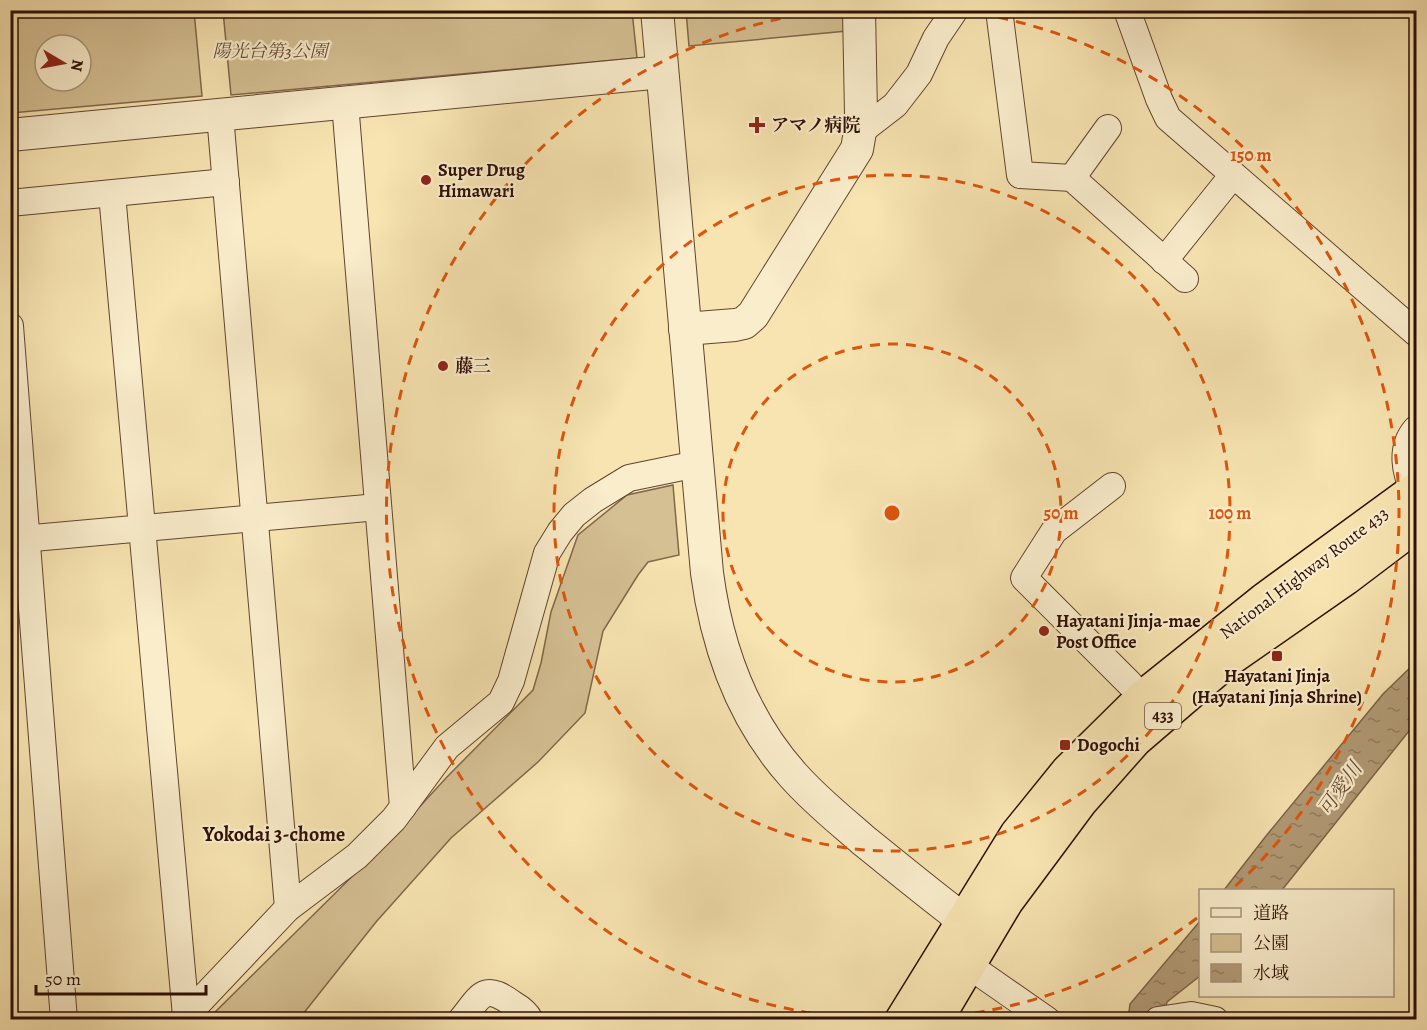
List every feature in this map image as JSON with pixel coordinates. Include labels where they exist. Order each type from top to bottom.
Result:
[{"type":"highway","name":"National Highway Route 433","points":[[902,1020],[960,906],[1068,771],[1143,697],[1264,600],[1416,491]]},
{"type":"highway","name":"National Highway Route 433","points":[[936,1020],[1012,893],[1081,801],[1135,740],[1228,660],[1346,578],[1416,525]]},
{"type":"street","points":[[657,10],[707,573],[711,604],[728,666],[755,722],[772,749],[792,774],[813,797],[960,906],[963,925],[969,941],[968,965],[1047,1020]]},
{"type":"street","points":[[685,329],[735,325],[753,315],[857,149],[860,132],[859,10]]},
{"type":"street","points":[[860,132],[895,105],[907,90],[919,74],[936,38],[955,10]]},
{"type":"street","points":[[999,10],[1020,175],[1072,178],[1185,279]]},
{"type":"street","points":[[1125,12],[1168,118],[1416,333]]},
{"type":"street","points":[[10,135],[662,72]]},
{"type":"street","points":[[345,103],[403,807]]},
{"type":"street","points":[[220,115],[288,908]]},
{"type":"street","points":[[1072,178],[1108,128]]},
{"type":"street","points":[[1164,261],[1233,174]]},
{"type":"street","points":[[10,203],[226,182]]},
{"type":"street","points":[[112,194],[184,1018]]},
{"type":"street","points":[[10,326],[19,539],[64,1020]]},
{"type":"street","points":[[1416,429],[1405,453],[1406,472],[1416,491]]},
{"type":"street","points":[[184,1018],[288,908],[357,856],[394,819],[447,747],[501,702],[511,681],[547,553],[574,515],[593,500],[629,478],[697,464]]},
{"type":"street","points":[[1112,486],[1054,531],[1024,578],[1131,684]]},
{"type":"street","points":[[19,539],[378,507]]},
{"type":"street","points":[[461,1020],[480,997],[494,992],[526,1013],[530,1020]]},
{"type":"street","points":[[1165,1018],[1191,1015],[1215,1020]]},
{"type":"green space","points":[[11,10],[194,11],[202,96],[11,113]]},
{"type":"green space","name":"陽光台第3公園","points":[[223,11],[632,11],[637,58],[231,95]]},
{"type":"green space","points":[[686,11],[846,11],[847,31],[689,46]]},
{"type":"green space","points":[[673,485],[679,555],[648,562],[603,631],[585,713],[538,762],[451,838],[376,922],[299,1019],[207,1020],[391,838],[446,778],[533,690],[551,612],[578,535],[627,495]]},
{"type":"water","name":"可愛川","points":[[1416,662],[1416,724],[1283,889],[1225,889],[1266,836],[1383,694]]},
{"type":"water","points":[[1199,922],[1199,977],[1167,1002],[1163,1019],[1128,1020],[1130,1004]]},
{"type":"place","name":"アマノ病院","points":[[757,125]]},
{"type":"place","name":"Super Drug Himawari","points":[[426,180]]},
{"type":"place","name":"藤三","points":[[443,366]]},
{"type":"place","name":"Hayatani Jinja-mae Post Office","points":[[1044,631]]},
{"type":"place","name":"Hayatani Jinja (Hayatani Jinja Shrine)","points":[[1277,656]]},
{"type":"place","name":"Dogochi","points":[[1065,745]]},
{"type":"district","name":"Yokodai 3-chome","points":[[274,834]]}]
